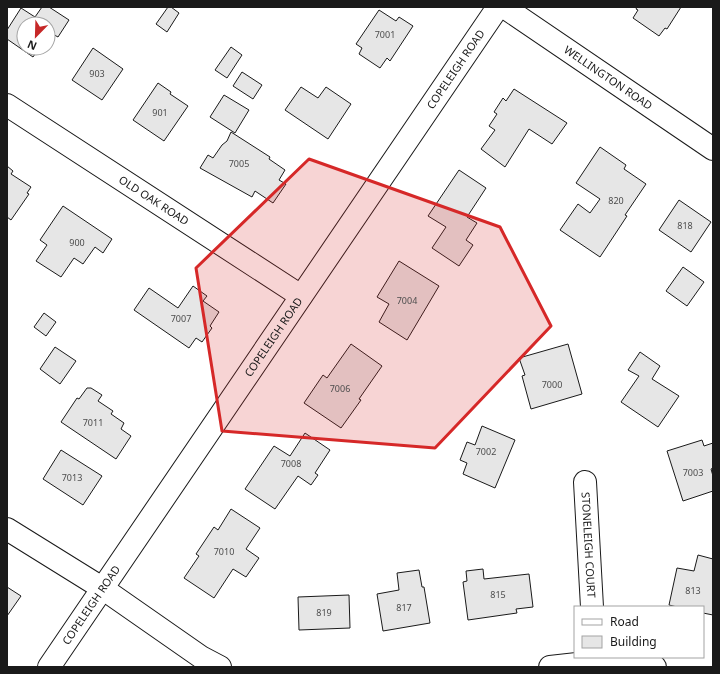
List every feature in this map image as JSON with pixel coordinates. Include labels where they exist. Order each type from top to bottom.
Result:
[{"type":"street","name":"COPELEIGH ROAD","points":[[49,667],[498,7]]},
{"type":"street","name":"WELLINGTON ROAD","points":[[504,7],[713,149]]},
{"type":"street","name":"OLD OAK ROAD","points":[[7,105],[301,296]]},
{"type":"street","name":"STONELEIGH COURT","points":[[584,482],[592,606]]},
{"type":"street","points":[[7,529],[102,588],[201,657],[220,667]]},
{"type":"street","points":[[550,667],[595,660],[656,667]]},
{"type":"highlighted area","points":[[309,159],[500,227],[551,326],[435,448],[222,431],[196,268]]},
{"type":"building","points":[[42,7],[49,7],[69,20],[58,37],[56,36],[56,16],[36,16]]},
{"type":"building","points":[[168,7],[171,7],[179,13],[167,32],[156,24]]},
{"type":"building","points":[[637,7],[681,7],[667,29],[665,28],[659,36],[633,18],[638,10],[636,9]]},
{"type":"building","points":[[21,8],[33,16],[16,16],[16,45],[7,39],[7,30]]},
{"type":"building","points":[[379,10],[396,21],[399,17],[413,26],[390,61],[387,58],[380,68],[359,54],[362,48],[356,44]]},
{"type":"building","points":[[231,47],[242,55],[227,78],[215,70]]},
{"type":"building","points":[[93,48],[123,69],[102,100],[72,80]]},
{"type":"building","points":[[242,72],[262,85],[253,99],[233,86]]},
{"type":"building","points":[[158,83],[171,92],[170,94],[188,106],[164,141],[133,120]]},
{"type":"building","points":[[301,87],[318,98],[326,87],[351,104],[328,139],[285,110]]},
{"type":"building","points":[[514,89],[567,123],[552,144],[529,129],[505,167],[481,149],[495,130],[489,126],[497,114],[494,112],[503,98],[506,101]]},
{"type":"building","points":[[224,95],[249,110],[235,133],[210,117]]},
{"type":"building","points":[[231,132],[270,157],[269,159],[285,170],[279,180],[286,184],[273,203],[255,191],[252,197],[200,168],[208,155],[213,158],[222,145],[227,141]]},
{"type":"building","points":[[600,147],[626,165],[624,169],[646,184],[625,215],[627,216],[600,257],[560,230],[578,204],[590,213],[600,199],[576,183]]},
{"type":"building","points":[[7,166],[13,171],[11,174],[31,187],[27,193],[29,194],[11,220],[7,217]]},
{"type":"building","points":[[459,170],[486,188],[467,217],[477,223],[466,240],[473,245],[459,266],[432,248],[446,227],[428,216]]},
{"type":"building","points":[[679,200],[711,222],[691,252],[659,230]]},
{"type":"building","points":[[63,206],[112,239],[103,253],[95,247],[83,264],[74,258],[61,277],[36,261],[47,245],[40,240]]},
{"type":"building","points":[[399,261],[439,286],[407,340],[379,322],[389,304],[377,297]]},
{"type":"building","points":[[683,267],[704,282],[687,306],[666,291]]},
{"type":"building","points":[[193,286],[207,296],[203,301],[219,312],[210,326],[212,328],[202,342],[196,338],[189,348],[134,310],[149,288],[178,308]]},
{"type":"building","points":[[44,313],[56,322],[46,336],[34,327]]},
{"type":"building","points":[[351,344],[382,366],[359,399],[361,400],[341,428],[304,403],[323,375],[327,378]]},
{"type":"building","points":[[568,344],[582,394],[531,409],[522,376],[525,375],[519,358]]},
{"type":"building","points":[[55,347],[76,361],[60,384],[40,369]]},
{"type":"building","points":[[640,352],[660,366],[652,379],[679,396],[658,427],[621,402],[639,376],[628,370]]},
{"type":"building","points":[[87,388],[91,388],[102,395],[98,401],[113,411],[111,414],[124,423],[121,429],[131,436],[116,459],[61,422],[77,398],[79,399]]},
{"type":"building","points":[[482,426],[515,440],[495,488],[463,474],[467,463],[460,460],[467,442],[475,445]]},
{"type":"building","points":[[305,433],[330,450],[315,473],[318,475],[311,485],[298,476],[275,509],[245,489],[274,446],[290,456]]},
{"type":"building","points":[[702,440],[704,446],[713,443],[713,468],[711,469],[713,476],[713,491],[683,501],[667,451]]},
{"type":"building","points":[[61,450],[102,476],[83,505],[43,479]]},
{"type":"building","points":[[231,509],[260,528],[246,549],[259,558],[246,577],[233,569],[214,598],[184,578],[199,556],[196,554],[214,527],[218,530]]},
{"type":"building","points":[[698,555],[713,559],[713,615],[704,613],[704,606],[669,605],[677,568],[694,571]]},
{"type":"building","points":[[483,569],[484,579],[529,574],[533,607],[516,609],[517,613],[468,620],[463,582],[467,581],[466,571]]},
{"type":"building","points":[[419,570],[422,587],[424,587],[430,623],[383,631],[377,594],[399,590],[397,573]]},
{"type":"building","points":[[7,587],[21,596],[7,616]]},
{"type":"building","points":[[349,595],[350,628],[299,630],[298,597]]}]
